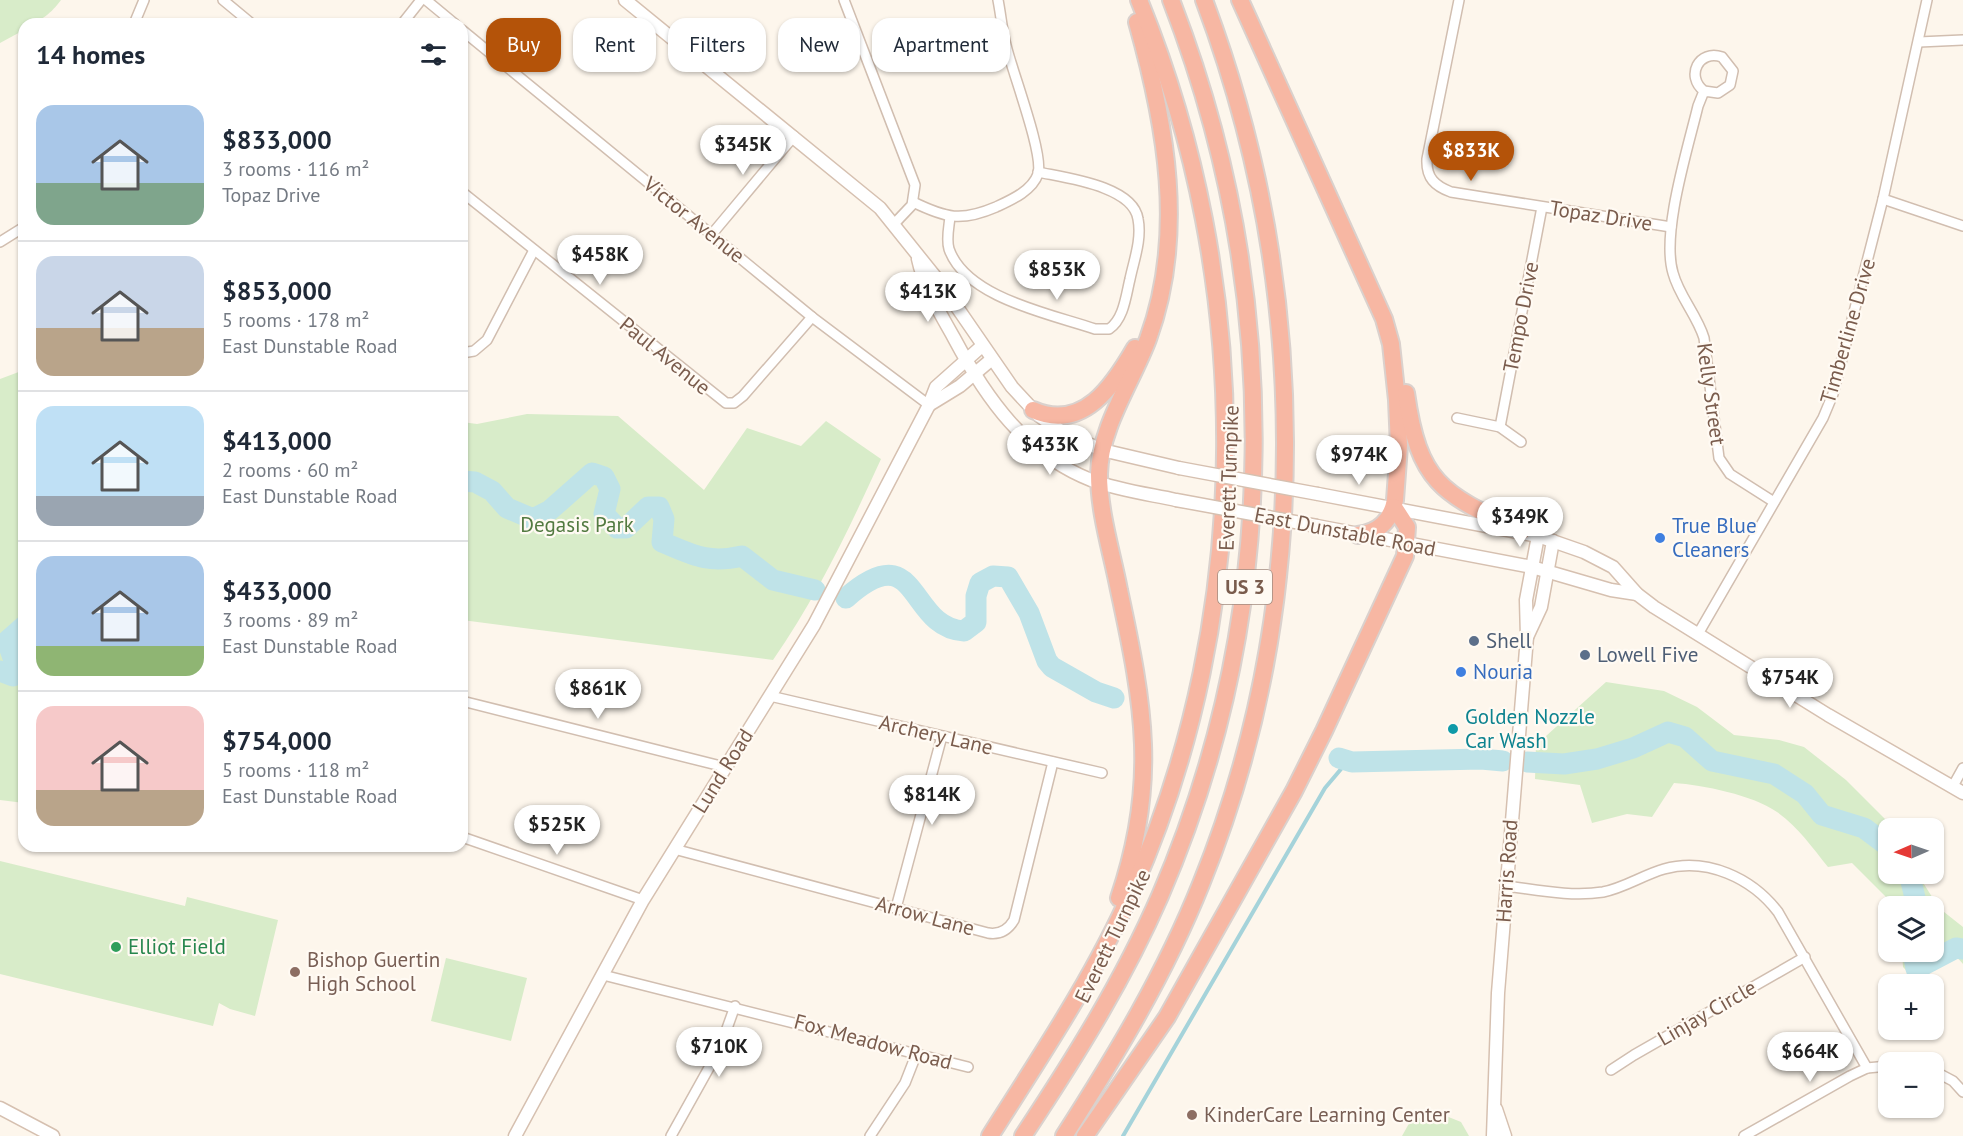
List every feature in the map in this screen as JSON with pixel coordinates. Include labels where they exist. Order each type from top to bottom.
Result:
[{"type":"highway","points":[[1068,1011],[1097,952],[1121,892],[1136,837],[1143,780],[1144,738],[1139,688],[1102,509],[1099,483],[1102,450],[1148,338],[1165,269],[1169,228],[1167,167],[1152,81],[1130,0]]},
{"type":"highway","points":[[990,1136],[1068,1011],[1125,906],[1152,843],[1173,780],[1192,716],[1206,650],[1221,522],[1225,397],[1220,318],[1211,254],[1183,128],[1139,0]]},
{"type":"highway","name":"Everett Turnpike","points":[[1023,1136],[1114,990],[1171,868],[1214,740],[1229,679],[1244,597],[1251,525],[1255,430],[1248,304],[1232,201],[1217,140],[1196,70],[1171,0]]},
{"type":"highway","name":"US 3","points":[[1064,1136],[1147,1000],[1208,868],[1235,788],[1251,730],[1268,644],[1276,583],[1285,439],[1284,377],[1277,293],[1265,211],[1246,130],[1204,0]]},
{"type":"highway","points":[[1240,0],[1362,268],[1404,377],[1415,444],[1429,472],[1442,487],[1461,502],[1530,533]]},
{"type":"highway","points":[[1033,410],[1050,416],[1068,416],[1088,408],[1102,396],[1122,369],[1142,335],[1165,269]]},
{"type":"highway","points":[[1358,535],[1370,533],[1381,527],[1394,507],[1398,424],[1391,344]]},
{"type":"highway","points":[[1085,1136],[1167,1017],[1294,791],[1403,561],[1407,544],[1405,523],[1394,507]]},
{"type":"street","points":[[136,18],[144,0]]},
{"type":"street","points":[[223,0],[245,18]]},
{"type":"street","points":[[407,18],[423,0],[447,18]]},
{"type":"street","name":"East Dunstable Road","points":[[625,0],[870,198],[894,224],[941,284],[982,346],[1033,410],[1064,433],[1102,450],[1179,468],[1530,533],[1553,541],[1613,567],[1637,594],[1698,634],[1838,721],[1958,790]]},
{"type":"street","points":[[844,0],[915,189],[913,202],[894,224]]},
{"type":"street","points":[[913,202],[950,217],[974,215],[1004,204],[1029,188],[1038,172],[1038,151],[1016,86],[998,0]]},
{"type":"street","name":"Topaz Drive","points":[[1459,0],[1427,159],[1429,175],[1437,187],[1451,192],[1671,227]]},
{"type":"street","name":"Timberline Drive","points":[[1698,634],[1833,394],[1883,199],[1927,0]]},
{"type":"street","name":"Victor Avenue","points":[[468,35],[812,317],[901,387],[929,405]]},
{"type":"street","points":[[1919,42],[1963,40]]},
{"type":"street","points":[[1708,56],[1722,57],[1733,71],[1730,85],[1718,93],[1704,91],[1695,80],[1696,65],[1708,56]]},
{"type":"street","name":"Kelly Street","points":[[1704,91],[1698,106],[1671,227],[1669,259],[1673,274],[1701,327],[1707,352],[1719,458],[1730,474],[1774,502]]},
{"type":"street","points":[[712,234],[794,136]]},
{"type":"street","points":[[950,217],[948,242],[955,260],[979,285],[1004,297],[1095,328],[1109,329],[1121,313],[1137,250],[1139,228],[1136,210],[1129,201],[1113,192],[1038,172]]},
{"type":"street","name":"Paul Avenue","points":[[468,197],[716,397],[729,403],[743,396],[812,317]]},
{"type":"street","points":[[1883,199],[1963,226]]},
{"type":"street","name":"Tempo Drive","points":[[1500,428],[1542,207]]},
{"type":"street","points":[[0,243],[18,232]]},
{"type":"street","points":[[468,352],[480,348],[487,340],[534,250]]},
{"type":"street","name":"East Dunstable Road","points":[[918,256],[930,292],[966,360],[1000,411],[1027,440],[1058,463],[1099,483],[1176,500],[1532,567],[1611,590],[1637,594]]},
{"type":"street","name":"Lund Road","points":[[515,1136],[643,900],[824,609],[929,405],[936,387],[982,346]]},
{"type":"street","name":"Lund Road","points":[[929,405],[975,374],[992,359]]},
{"type":"street","points":[[1457,418],[1500,428],[1521,442]]},
{"type":"street","name":"Harris Road","points":[[1492,1136],[1506,886],[1527,637],[1525,609],[1532,567],[1530,533]]},
{"type":"street","name":"Harris Road","points":[[1527,637],[1539,616],[1553,541]]},
{"type":"street","name":"Archery Lane","points":[[770,696],[1102,773]]},
{"type":"street","points":[[468,703],[725,767]]},
{"type":"street","points":[[896,908],[942,736]]},
{"type":"street","name":"Arrow Lane","points":[[674,849],[988,933],[999,933],[1010,927],[1014,920],[1053,762]]},
{"type":"street","points":[[1958,790],[1963,768]]},
{"type":"street","points":[[468,839],[643,900]]},
{"type":"street","points":[[1506,886],[1588,894],[1606,891],[1676,867],[1717,870],[1748,882],[1765,895],[1805,957],[1867,1068]]},
{"type":"street","name":"Linjay Circle","points":[[1611,1071],[1634,1054],[1805,957]]},
{"type":"street","name":"Fox Meadow Road","points":[[603,975],[735,1006],[968,1067]]},
{"type":"street","points":[[670,1136],[720,1048],[735,1006]]},
{"type":"street","points":[[870,1136],[909,1076],[916,1054]]},
{"type":"street","points":[[1748,1135],[1867,1068],[1878,1067]]},
{"type":"street","points":[[1944,1077],[1963,1092]]},
{"type":"street","name":"Harris Road","points":[[1494,1105],[1505,1136]]},
{"type":"street","points":[[0,1108],[48,1135]]},
{"type":"green space","points":[[0,0],[61,0],[54,9],[42,18],[18,18],[18,33],[0,43]]},
{"type":"green space","points":[[18,372],[18,802],[0,800],[0,379]]},
{"type":"green space","name":"Degasis Park","points":[[527,414],[618,416],[704,490],[747,428],[801,446],[826,421],[881,459],[818,587],[773,660],[468,621],[468,423],[477,424]]},
{"type":"green space","points":[[1606,682],[1664,691],[1697,707],[1734,735],[1779,740],[1804,747],[1846,780],[1884,818],[1878,818],[1878,884],[1924,884],[1931,896],[1885,896],[1852,863],[1828,867],[1792,824],[1777,812],[1742,796],[1713,789],[1674,783],[1652,817],[1627,814],[1592,823],[1580,785],[1535,779],[1536,745]]},
{"type":"green space","name":"Elliot Field","points":[[0,861],[185,906],[187,897],[278,920],[255,1016],[230,1009],[219,1003],[213,1026],[0,974]]},
{"type":"green space","points":[[1944,912],[1963,927],[1963,964],[1955,955],[1928,974],[1910,974],[1903,967],[1903,962],[1944,962]]},
{"type":"green space","points":[[446,958],[527,978],[511,1041],[431,1021]]},
{"type":"green space","points":[[1441,1114],[1461,1122],[1469,1136],[1402,1136],[1411,1120]]},
{"type":"waterway","points":[[468,481],[475,482],[492,491],[507,508],[533,519],[549,511],[592,473],[604,477],[610,489],[604,514],[617,528],[626,528],[648,507],[659,507],[664,519],[662,542],[710,559],[742,556],[773,580],[815,590]]},
{"type":"waterway","points":[[846,598],[870,581],[888,575],[901,579],[932,615],[946,626],[964,631],[976,622],[976,596],[980,583],[993,576],[1008,577],[1029,613],[1047,661],[1052,667],[1096,692],[1114,698]]},
{"type":"waterway","points":[[0,671],[13,676],[16,666],[7,641],[18,631]]},
{"type":"waterway","points":[[1527,762],[1564,764],[1597,759],[1633,748],[1668,732],[1685,737],[1712,761],[1774,774],[1805,794],[1822,815],[1864,828],[1878,838]]},
{"type":"waterway","points":[[1339,758],[1352,762],[1481,759],[1503,761]]},
{"type":"waterway","points":[[1123,1136],[1325,788],[1347,762]]},
{"type":"waterway","points":[[1912,884],[1915,896]]},
{"type":"waterway","points":[[1944,954],[1956,948],[1963,949]]},
{"type":"waterway","points":[[1915,962],[1916,969],[1929,962]]},
{"type":"place","name":"True Blue Cleaners","points":[[1660,538]]},
{"type":"place","name":"Shell","points":[[1474,641]]},
{"type":"place","name":"Lowell Five","points":[[1585,655]]},
{"type":"place","name":"Nouria","points":[[1461,672]]},
{"type":"place","name":"Golden Nozzle Car Wash","points":[[1453,729]]},
{"type":"place","name":"Elliot Field","points":[[116,947]]},
{"type":"place","name":"Bishop Guertin High School","points":[[295,972]]},
{"type":"place","name":"KinderCare Learning Center","points":[[1192,1115]]}]
